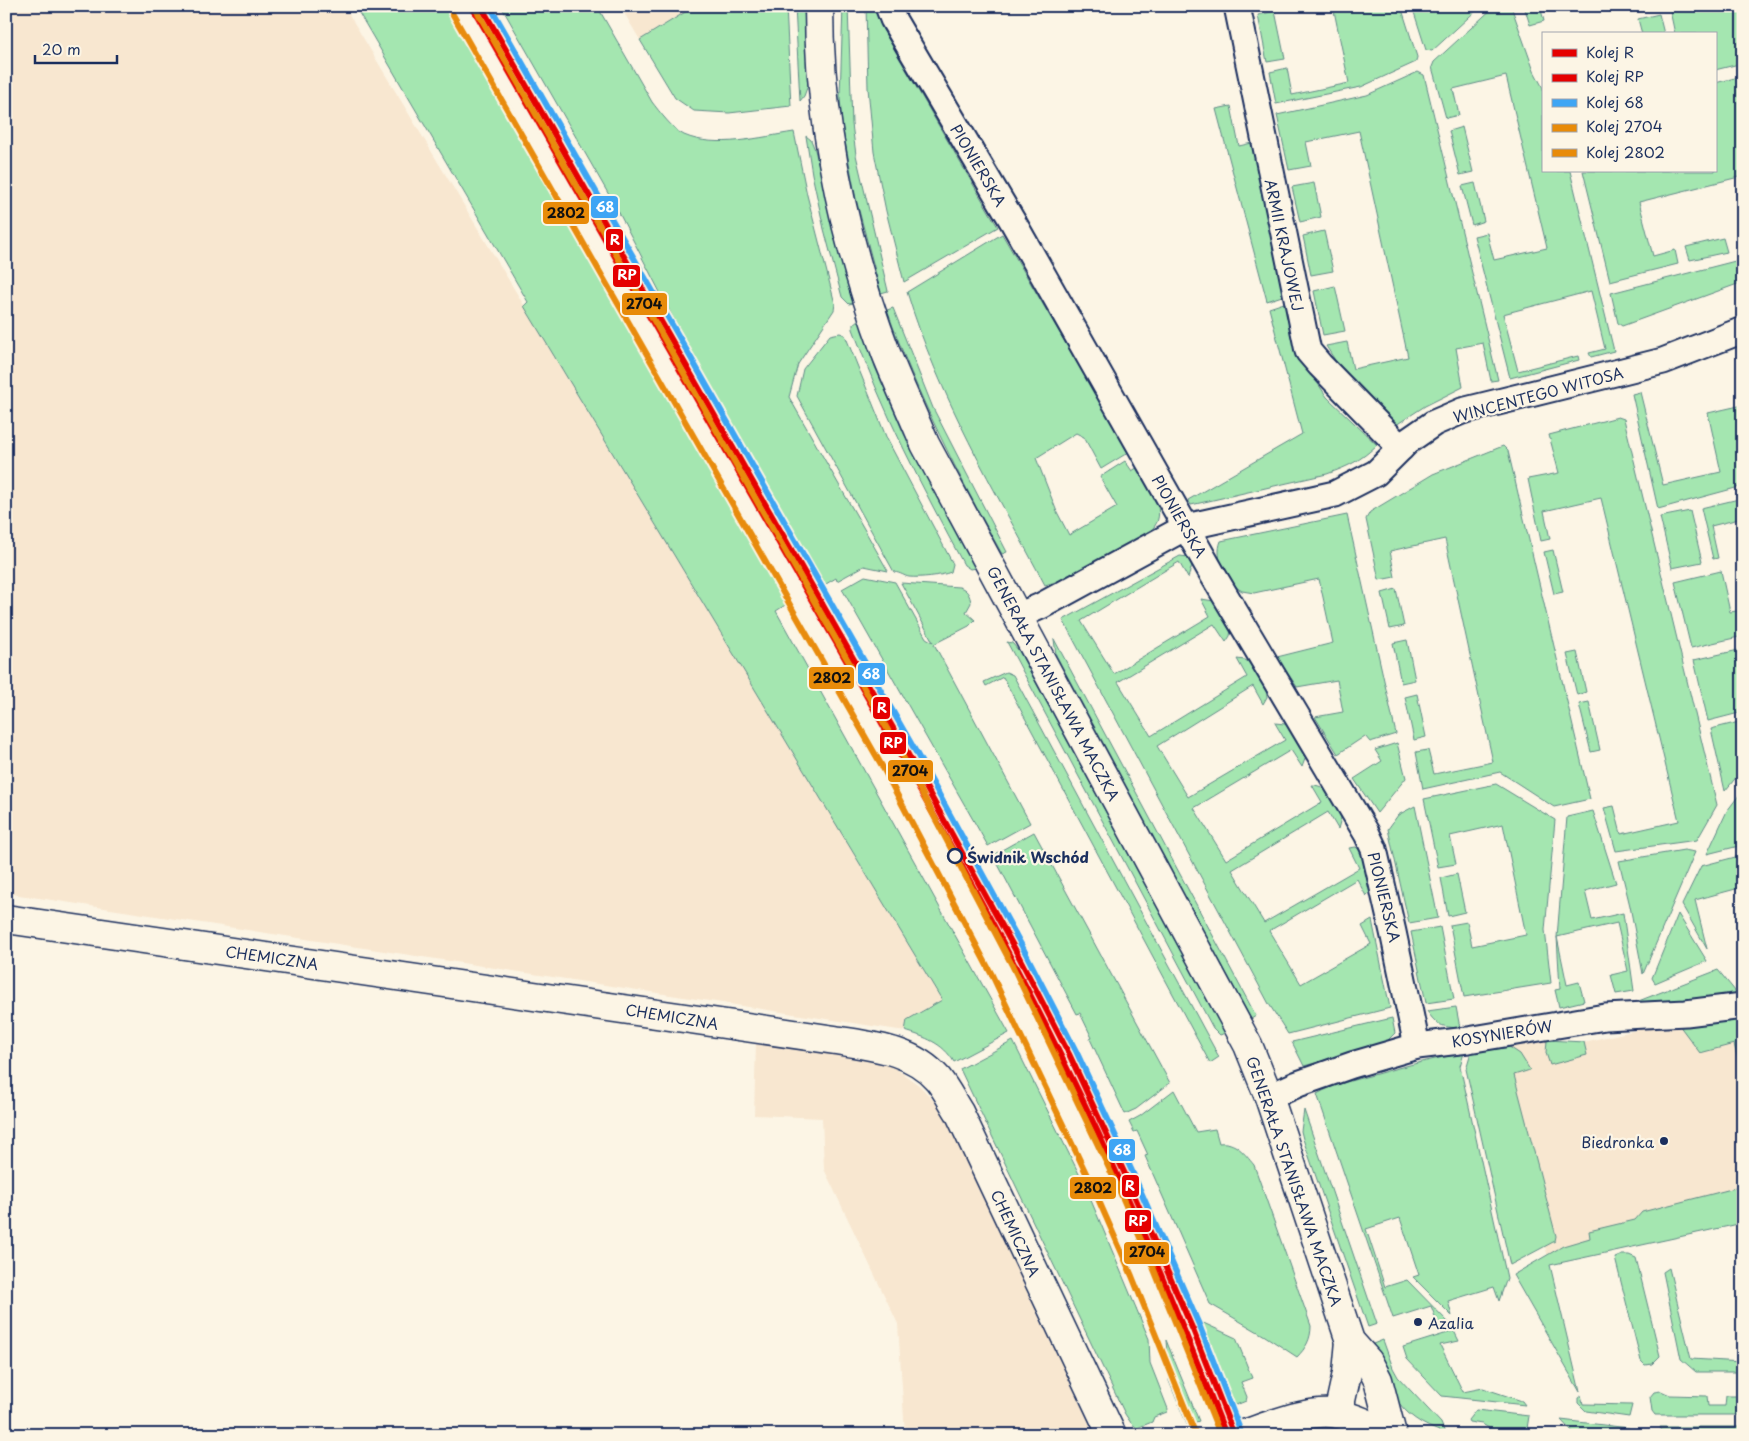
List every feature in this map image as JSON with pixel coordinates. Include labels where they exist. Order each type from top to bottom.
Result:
[{"type":"street","name":"GENERAŁA STANISŁAWA MACZKA","points":[[819,6],[822,74],[832,155],[853,247],[886,352],[925,444],[1242,1033],[1258,1067],[1350,1341],[1368,1361],[1378,1380],[1392,1435]]},
{"type":"street","name":"PIONIERSKA","points":[[888,6],[893,19],[1013,222],[1186,527],[1367,834],[1374,849],[1396,941],[1417,1046]]},
{"type":"street","name":"ARMII KRAJOWEJ","points":[[1237,6],[1308,351],[1401,448]]},
{"type":"street","name":"WINCENTEGO WITOSA","points":[[1018,616],[1041,606],[1186,527],[1335,494],[1376,473],[1401,448],[1434,423],[1462,411],[1663,361],[1743,330]]},
{"type":"street","name":"CHEMICZNA","points":[[6,918],[835,1040],[903,1054],[922,1064],[935,1076],[959,1112],[1098,1410],[1112,1435]]},
{"type":"street","name":"KOSYNIERÓW","points":[[1269,1096],[1343,1068],[1417,1046],[1468,1040],[1604,1017],[1743,1006]]},
{"type":"street","name":"GENERAŁA STANISŁAWA MACZKA","points":[[1338,1414],[1350,1341]]},
{"type":"street","points":[[1241,1435],[1312,1414],[1338,1414],[1365,1422],[1392,1435]]},
{"type":"shaded area","points":[[6,6],[344,6],[942,1000],[907,1020],[905,1031],[6,893]]},
{"type":"shaded area","points":[[620,6],[695,6],[640,40]]},
{"type":"shaded area","points":[[1743,1016],[1743,1223],[1550,1265],[1493,1049],[1547,1040],[1584,1042],[1676,1021]]},
{"type":"shaded area","points":[[756,1042],[881,1058],[920,1086],[944,1112],[1097,1435],[905,1435],[898,1324],[824,1169],[822,1118],[754,1115]]},
{"type":"green space","points":[[355,6],[447,6],[594,268],[790,602],[776,611],[1009,1033],[954,1062],[950,1055],[939,1045],[926,1038],[905,1031],[907,1020],[942,1000],[524,306],[528,302]]},
{"type":"green space","points":[[501,6],[597,6],[652,102],[671,125],[684,135],[697,139],[724,142],[794,132],[807,195],[835,304],[834,310],[798,364],[789,397],[888,571],[864,566],[837,581],[836,578],[821,587],[727,422],[617,209]]},
{"type":"green space","points":[[695,6],[786,6],[791,106],[729,113],[694,111],[675,98],[640,40]]},
{"type":"green space","points":[[795,6],[804,6],[808,85],[800,101]]},
{"type":"green space","points":[[843,6],[848,6],[852,124],[856,155],[888,291],[881,293],[856,199],[842,125],[840,97]]},
{"type":"green space","points":[[866,6],[875,6],[883,30],[998,227],[904,282],[886,211],[874,152],[868,88]]},
{"type":"green space","points":[[1333,6],[1401,6],[1417,57],[1416,62],[1361,87],[1276,104],[1270,72],[1287,68],[1292,95],[1349,83]]},
{"type":"green space","points":[[1412,6],[1481,6],[1432,51],[1426,50]]},
{"type":"green space","points":[[1495,6],[1511,6],[1534,71],[1542,86],[1542,172],[1570,172],[1614,351],[1591,357],[1589,353],[1605,349],[1591,291],[1503,314],[1518,371],[1578,356],[1579,360],[1510,378],[1474,236],[1487,233],[1494,260],[1547,248],[1506,76],[1453,89],[1459,115],[1446,118],[1432,67],[1434,62]]},
{"type":"green space","points":[[1524,6],[1540,6],[1544,21],[1530,25]]},
{"type":"green space","points":[[1669,6],[1743,6],[1743,63],[1716,70],[1716,32],[1675,32]]},
{"type":"green space","points":[[1275,11],[1285,59],[1267,62],[1258,15]]},
{"type":"green space","points":[[1659,14],[1664,32],[1641,32],[1638,19]]},
{"type":"green space","points":[[1418,72],[1424,75],[1498,380],[1491,381],[1483,343],[1456,348],[1463,387],[1425,406],[1396,425],[1340,368],[1326,346],[1347,342],[1353,369],[1408,357],[1359,131],[1306,142],[1311,166],[1289,170],[1277,115],[1367,95]]},
{"type":"green space","points":[[1743,76],[1743,176],[1639,202],[1653,256],[1675,250],[1678,264],[1610,281],[1583,172],[1716,172],[1716,83]]},
{"type":"green space","points":[[1231,106],[1239,146],[1256,142],[1288,294],[1267,301],[1216,109]]},
{"type":"green space","points":[[1462,127],[1473,172],[1460,175],[1449,131]]},
{"type":"green space","points":[[806,136],[811,140],[815,150],[853,303],[849,304],[842,297],[824,229]]},
{"type":"green space","points":[[1314,183],[1321,217],[1300,222],[1292,187]]},
{"type":"green space","points":[[1475,183],[1484,221],[1472,225],[1462,186]]},
{"type":"green space","points":[[1324,231],[1333,271],[1311,275],[1303,236]]},
{"type":"green space","points":[[1002,234],[1129,452],[1101,469],[1084,437],[1076,433],[1036,458],[1057,512],[1069,535],[1117,507],[1100,477],[1125,461],[1132,471],[1138,467],[1155,496],[1159,512],[1158,520],[1154,527],[1145,535],[1059,581],[1045,585],[951,405],[920,330],[907,292]]},
{"type":"green space","points":[[1723,238],[1727,252],[1690,260],[1686,247]]},
{"type":"green space","points":[[1743,259],[1743,282],[1622,326],[1618,323],[1611,293]]},
{"type":"green space","points":[[1335,286],[1345,331],[1323,335],[1314,291]]},
{"type":"green space","points":[[1290,301],[1306,366],[1327,397],[1377,445],[1354,462],[1327,474],[1191,505],[1188,500],[1302,434],[1269,308]]},
{"type":"green space","points":[[893,308],[933,408],[1007,552],[1002,554],[954,464],[925,404],[887,310]]},
{"type":"green space","points":[[859,319],[875,367],[904,434],[975,568],[970,569],[964,565],[890,420],[853,329],[853,324]]},
{"type":"green space","points":[[840,333],[845,335],[887,439],[953,564],[951,572],[936,576],[907,577],[894,572],[797,396],[803,369],[830,335]]},
{"type":"green space","points":[[1640,392],[1663,485],[1721,472],[1708,413],[1743,405],[1743,486],[1658,509],[1632,394]]},
{"type":"green space","points":[[1618,417],[1624,419],[1717,805],[1697,840],[1616,851],[1604,808],[1614,806],[1621,834],[1679,821],[1601,498],[1544,511],[1550,539],[1541,541],[1528,479],[1559,473],[1549,435]]},
{"type":"green space","points":[[1503,446],[1508,451],[1590,799],[1554,807],[1500,772],[1423,789],[1416,752],[1428,750],[1434,774],[1493,762],[1445,539],[1390,551],[1395,577],[1379,580],[1366,519],[1370,512],[1433,474]]},
{"type":"green space","points":[[1743,498],[1743,518],[1711,526],[1718,558],[1713,559],[1701,508]]},
{"type":"green space","points":[[1690,511],[1702,562],[1672,568],[1660,517]]},
{"type":"green space","points":[[1347,515],[1396,734],[1370,742],[1365,736],[1338,754],[1315,717],[1343,712],[1337,680],[1297,687],[1277,657],[1333,643],[1319,579],[1254,593],[1242,591],[1226,576],[1220,562],[1219,548],[1221,541]]},
{"type":"green space","points":[[1553,550],[1563,592],[1554,594],[1544,552]]},
{"type":"green space","points":[[1180,556],[1188,557],[1192,565],[1188,578],[1179,562],[1081,621],[1114,674],[1210,616],[1201,599],[1214,601],[1231,630],[1226,642],[1214,624],[1118,682],[1151,736],[1247,677],[1237,659],[1251,663],[1266,689],[1267,697],[1263,704],[1253,686],[1157,746],[1188,797],[1285,740],[1275,723],[1285,724],[1292,731],[1302,747],[1305,759],[1302,767],[1291,750],[1194,808],[1226,860],[1322,802],[1312,785],[1323,788],[1328,792],[1341,818],[1338,829],[1328,812],[1232,870],[1264,923],[1359,868],[1349,848],[1356,847],[1366,856],[1371,891],[1366,896],[1357,879],[1269,931],[1301,984],[1371,944],[1362,926],[1372,920],[1390,1008],[1288,1034],[1269,1004],[1063,620]]},
{"type":"green space","points":[[1721,571],[1730,612],[1743,610],[1743,636],[1691,648],[1675,582]]},
{"type":"green space","points":[[865,576],[895,582],[926,638],[933,642],[901,583],[959,587],[968,593],[971,603],[966,612],[975,620],[969,626],[934,644],[1030,823],[988,846],[842,589]]},
{"type":"green space","points":[[1396,589],[1404,626],[1390,629],[1382,593]]},
{"type":"green space","points":[[1054,639],[1256,1016],[1251,1019],[1056,655]]},
{"type":"green space","points":[[1407,640],[1415,680],[1401,683],[1393,643]]},
{"type":"green space","points":[[1007,642],[1012,643],[1019,651],[1225,1033],[1220,1035],[1213,1028]]},
{"type":"green space","points":[[1743,649],[1743,712],[1708,721],[1694,660]]},
{"type":"green space","points":[[1577,652],[1586,692],[1577,695],[1567,654]]},
{"type":"green space","points":[[1006,672],[1013,675],[1219,1057],[1210,1063],[1003,677],[986,686],[984,682]]},
{"type":"green space","points":[[1417,694],[1426,737],[1414,740],[1405,697]]},
{"type":"green space","points":[[1589,702],[1600,750],[1591,752],[1579,704]]},
{"type":"green space","points":[[1743,721],[1743,769],[1725,791],[1711,729]]},
{"type":"green space","points":[[1397,743],[1406,778],[1377,813],[1354,779],[1382,761],[1375,750]]},
{"type":"green space","points":[[1496,784],[1555,820],[1545,930],[1551,983],[1464,997],[1450,925],[1467,922],[1472,946],[1526,935],[1503,824],[1450,836],[1456,864],[1438,867],[1424,799]]},
{"type":"green space","points":[[1743,790],[1743,845],[1707,854],[1727,811]]},
{"type":"green space","points":[[1415,806],[1438,918],[1409,923],[1388,829],[1398,815]]},
{"type":"green space","points":[[1593,811],[1616,883],[1585,891],[1592,920],[1623,913],[1634,991],[1616,994],[1611,975],[1628,971],[1617,923],[1557,937],[1567,817]]},
{"type":"green space","points":[[1034,832],[1170,1083],[1136,1109],[1125,1114],[1080,1013],[1077,1014],[993,855]]},
{"type":"green space","points":[[1684,850],[1695,852],[1643,974],[1619,861]]},
{"type":"green space","points":[[1743,855],[1743,887],[1695,900],[1707,949],[1682,905],[1701,866]]},
{"type":"green space","points":[[1457,874],[1465,912],[1448,916],[1441,878]]},
{"type":"green space","points":[[1678,914],[1707,961],[1655,983],[1652,978]]},
{"type":"green space","points":[[1440,927],[1454,999],[1426,1003],[1411,932]]},
{"type":"green space","points":[[1557,937],[1567,985],[1579,982],[1584,1001],[1559,1007],[1555,990],[1560,989]]},
{"type":"green space","points":[[1718,970],[1740,997],[1636,1002]]},
{"type":"green space","points":[[1456,1007],[1460,1028],[1440,1025],[1427,1011]]},
{"type":"green space","points":[[1743,1016],[1743,1080],[1734,1044],[1700,1053],[1676,1021]]},
{"type":"green space","points":[[1392,1018],[1395,1033],[1384,1044],[1304,1066],[1292,1042]]},
{"type":"green space","points":[[1547,1040],[1584,1042],[1587,1055],[1550,1065],[1546,1053]]},
{"type":"green space","points":[[1013,1041],[1085,1186],[1149,1339],[1150,1363],[1168,1409],[1167,1412],[1154,1417],[1152,1422],[1137,1428],[1125,1414],[960,1069]]},
{"type":"green space","points":[[1508,1046],[1520,1054],[1530,1070],[1514,1075],[1556,1236],[1555,1241],[1510,1265],[1466,1069],[1471,1052]]},
{"type":"green space","points":[[1464,1053],[1460,1066],[1507,1278],[1499,1301],[1494,1287],[1448,1301],[1452,1316],[1413,1277],[1419,1275],[1400,1218],[1366,1229],[1385,1287],[1407,1280],[1450,1324],[1439,1327],[1431,1306],[1393,1318],[1317,1094],[1351,1081]]},
{"type":"green space","points":[[1174,1090],[1196,1132],[1215,1129],[1219,1143],[1235,1146],[1254,1165],[1311,1326],[1307,1343],[1297,1357],[1210,1304],[1145,1156],[1148,1155],[1137,1131],[1134,1132],[1129,1122]]},
{"type":"green space","points":[[1304,1110],[1377,1324],[1368,1327],[1303,1139],[1301,1131]]},
{"type":"green space","points":[[1743,1186],[1743,1223],[1550,1265],[1580,1392],[1513,1275],[1563,1246],[1590,1238],[1589,1231],[1635,1220],[1642,1212]]},
{"type":"green space","points":[[1622,1255],[1636,1258],[1660,1356],[1652,1364],[1645,1365],[1641,1361],[1615,1258]]},
{"type":"green space","points":[[1669,1268],[1691,1359],[1743,1362],[1743,1372],[1696,1372],[1681,1359],[1663,1272]]},
{"type":"green space","points":[[1197,1320],[1236,1338],[1252,1378],[1241,1382],[1247,1397],[1246,1401],[1231,1407]]},
{"type":"green space","points":[[1454,1331],[1459,1341],[1440,1345],[1463,1392],[1483,1388],[1522,1401],[1525,1405],[1442,1396],[1407,1359],[1403,1347]]},
{"type":"green space","points":[[1166,1340],[1199,1421],[1187,1425],[1169,1381]]},
{"type":"green space","points":[[1383,1340],[1398,1377],[1441,1423],[1445,1433],[1415,1419],[1396,1399],[1373,1344]]},
{"type":"green space","points":[[1661,1391],[1670,1395],[1707,1396],[1708,1406],[1725,1406],[1726,1396],[1743,1396],[1743,1415],[1655,1415],[1652,1411],[1650,1397],[1654,1392]]},
{"type":"green space","points":[[1581,1396],[1583,1404],[1632,1405],[1629,1417],[1586,1411],[1578,1403],[1578,1398]]},
{"type":"green space","points":[[1476,1410],[1529,1416],[1526,1435],[1501,1435],[1482,1424],[1469,1422],[1468,1420]]},
{"type":"green space","points":[[1561,1420],[1629,1428],[1625,1435],[1575,1435]]},
{"type":"green space","points":[[1660,1427],[1743,1427],[1743,1435],[1664,1435]]},
{"type":"rail line","name":"2704","points":[[474,6],[902,755],[1012,965],[1116,1183],[1153,1267],[1219,1432]]},
{"type":"rail line","name":"R","points":[[481,6],[905,749],[1017,953],[1069,1054],[1124,1172],[1193,1330],[1234,1435]]},
{"type":"rail line","name":"68","points":[[490,6],[912,745],[1024,950],[1076,1051],[1131,1169],[1200,1327],[1241,1432]]},
{"type":"rail line","name":"RP","points":[[474,10],[891,739],[1029,992],[1084,1102],[1127,1196],[1188,1339],[1226,1435]]},
{"type":"rail line","name":"2802","points":[[452,13],[882,766],[992,975],[1095,1192],[1132,1276],[1196,1435]]},
{"type":"place","name":"Świdnik Wschód","points":[[955,856]]},
{"type":"place","name":"Biedronka","points":[[1664,1141]]},
{"type":"place","name":"Azalia","points":[[1418,1322]]}]
